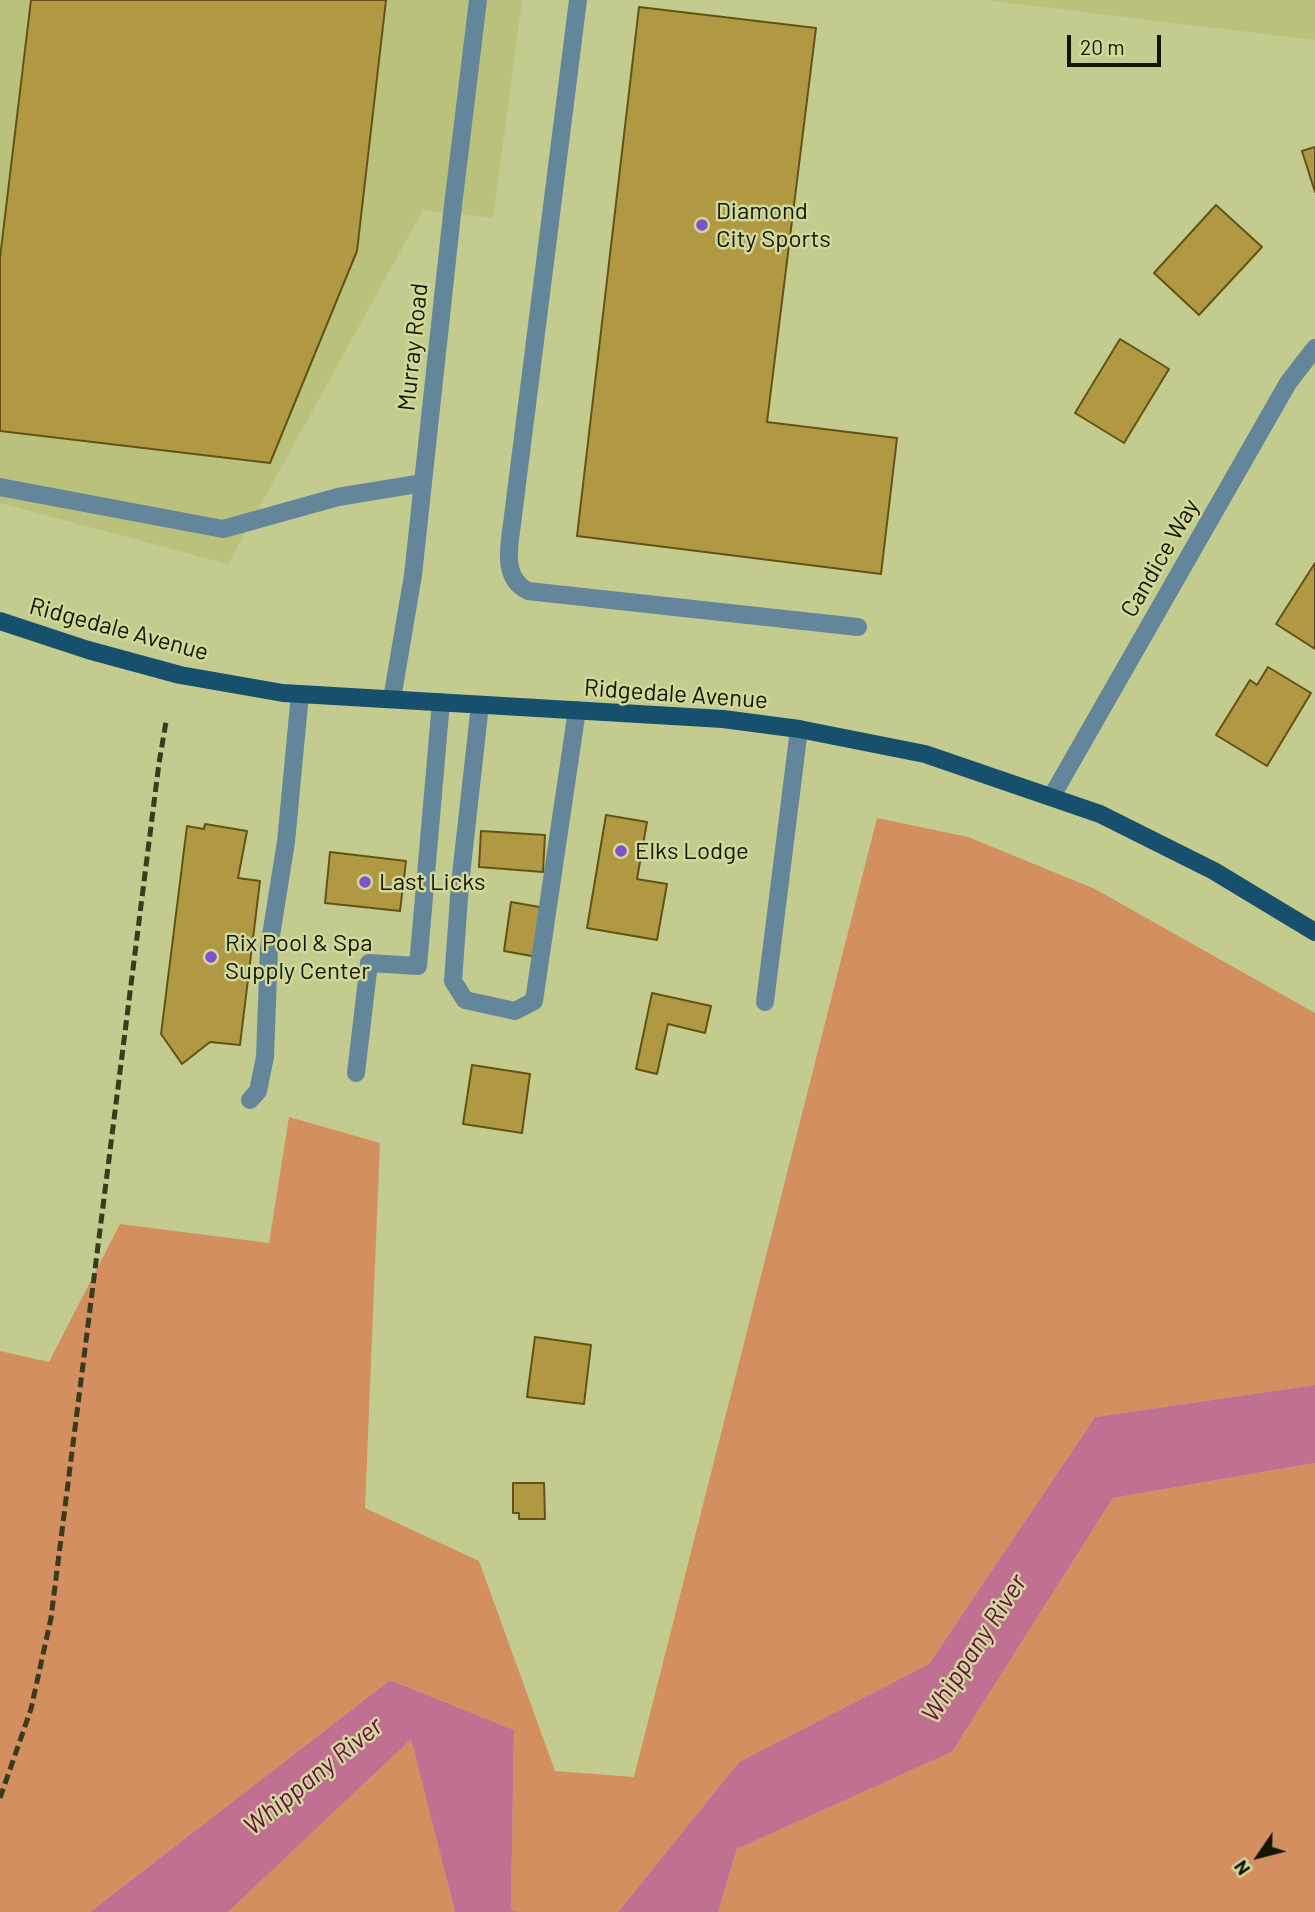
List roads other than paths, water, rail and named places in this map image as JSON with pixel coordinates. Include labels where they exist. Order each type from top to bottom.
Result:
[{"type":"main road","name":"Ridgedale Avenue","points":[[0,621],[88,650],[180,675],[300,694],[723,719],[799,729],[925,754],[1100,814],[1214,872],[1315,932]]},
{"type":"street","name":"Murray Road","points":[[392,699],[413,575],[478,0]]},
{"type":"street","points":[[578,0],[513,516],[509,569],[516,585],[528,591],[858,627]]},
{"type":"street","name":"Candice Way","points":[[1052,796],[1288,383],[1315,348]]},
{"type":"street","points":[[0,487],[223,528],[338,497],[423,483]]},
{"type":"street","points":[[250,1100],[258,1091],[265,1057],[269,948],[286,842],[300,694]]},
{"type":"street","points":[[356,1073],[369,962],[418,966],[441,702]]},
{"type":"street","points":[[480,705],[460,884],[453,981],[465,1000],[515,1011],[534,1001],[577,710]]},
{"type":"street","points":[[765,1002],[799,729]]},
{"type":"water","name":"Whippany River","points":[[1315,1385],[1315,1463],[1113,1498],[952,1752],[737,1849],[718,1912],[618,1912],[739,1762],[929,1664],[1095,1417]]},
{"type":"water","name":"Whippany River","points":[[390,1680],[514,1730],[511,1909],[517,1912],[455,1912],[411,1739],[228,1912],[90,1912]]},
{"type":"railway","points":[[0,1798],[31,1709],[51,1618],[166,722]]},
{"type":"place","name":"Diamond City Sports","points":[[702,225]]},
{"type":"place","name":"Elks Lodge","points":[[621,851]]},
{"type":"place","name":"Last Licks","points":[[365,882]]},
{"type":"place","name":"Rix Pool & Spa Supply Center","points":[[211,957]]}]
